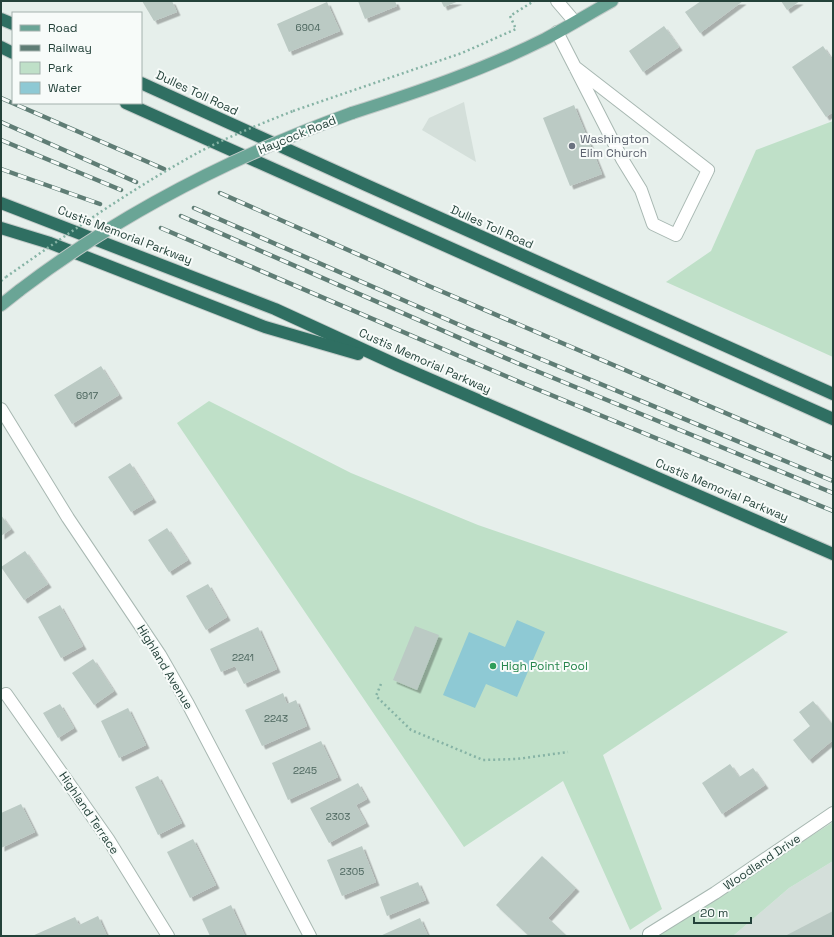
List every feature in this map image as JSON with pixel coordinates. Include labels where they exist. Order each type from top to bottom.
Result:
[{"type":"highway","points":[[1,19],[12,24]]},
{"type":"highway","points":[[1,48],[12,53]]},
{"type":"highway","name":"Dulles Toll Road","points":[[142,83],[373,189],[833,394]]},
{"type":"highway","points":[[128,104],[833,419]]},
{"type":"highway","name":"Custis Memorial Parkway","points":[[1,203],[275,309],[398,365],[833,554]]},
{"type":"highway","points":[[1,228],[50,243],[265,327],[398,365]]},
{"type":"main road","name":"Haycock Road","points":[[1,305],[88,241],[175,190],[266,146],[352,113],[443,83],[507,57],[557,32],[612,1]]},
{"type":"street","points":[[557,1],[575,22]]},
{"type":"street","points":[[557,32],[622,159],[641,190],[653,224],[676,235],[708,170],[575,67]]},
{"type":"street","name":"Highland Avenue","points":[[1,409],[68,518],[160,655],[188,704],[310,936]]},
{"type":"street","name":"Highland Terrace","points":[[6,694],[108,839],[168,936]]},
{"type":"street","name":"Woodland Drive","points":[[649,934],[715,893],[833,813]]},
{"type":"path","points":[[293,111],[462,54],[516,29],[510,16],[534,1]]},
{"type":"path","points":[[1,280],[6,277]]},
{"type":"path","points":[[381,684],[376,696],[411,730],[484,760],[517,759],[568,752]]},
{"type":"shaded area","points":[[464,102],[476,162],[422,130],[429,118]]},
{"type":"shaded area","points":[[833,861],[833,936],[733,936],[789,888]]},
{"type":"green space","points":[[833,121],[833,357],[666,282],[711,251],[756,150]]},
{"type":"green space","points":[[209,401],[351,473],[478,525],[788,632],[603,755],[662,909],[630,930],[563,781],[464,847],[177,423]]},
{"type":"green space","points":[[833,822],[833,861],[789,888],[733,936],[655,936]]},
{"type":"water","name":"High Point Pool","points":[[517,620],[545,632],[517,697],[486,684],[475,708],[443,695],[469,632],[505,647]]},
{"type":"building","points":[[142,1],[172,1],[177,12],[154,21]]},
{"type":"building","points":[[358,1],[395,1],[397,6],[365,19]]},
{"type":"building","points":[[441,1],[459,1],[444,7]]},
{"type":"building","points":[[701,1],[743,1],[700,33],[685,12]]},
{"type":"building","points":[[781,1],[800,1],[787,10]]},
{"type":"building","points":[[327,2],[340,31],[289,52],[277,24]]},
{"type":"building","points":[[664,26],[679,47],[643,72],[629,51]]},
{"type":"building","points":[[823,46],[833,61],[833,112],[826,117],[792,67]]},
{"type":"building","name":"Washington Elim Church","points":[[574,105],[602,174],[570,186],[543,118]]},
{"type":"building","points":[[101,366],[119,395],[72,424],[54,395]]},
{"type":"building","points":[[130,463],[153,499],[131,512],[108,477]]},
{"type":"building","points":[[1,515],[11,529],[1,536]]},
{"type":"building","points":[[167,528],[188,560],[169,572],[148,540]]},
{"type":"building","points":[[25,551],[48,584],[24,600],[1,567]]},
{"type":"building","points":[[208,584],[227,617],[206,630],[186,596]]},
{"type":"building","points":[[60,605],[83,646],[61,658],[38,617]]},
{"type":"building","points":[[415,626],[439,635],[417,690],[393,680]]},
{"type":"building","points":[[258,627],[277,669],[244,684],[235,666],[221,672],[210,649]]},
{"type":"building","points":[[93,659],[114,691],[94,705],[72,673]]},
{"type":"building","points":[[283,693],[287,704],[296,700],[307,726],[262,746],[245,710]]},
{"type":"building","points":[[813,701],[833,725],[833,740],[809,760],[793,740],[810,726],[799,712]]},
{"type":"building","points":[[60,704],[74,728],[58,738],[43,713]]},
{"type":"building","points":[[128,708],[146,745],[119,758],[101,721]]},
{"type":"building","points":[[321,741],[338,777],[288,800],[272,763]]},
{"type":"building","points":[[730,764],[739,777],[753,768],[765,785],[722,814],[702,783]]},
{"type":"building","points":[[158,776],[182,823],[158,835],[135,787]]},
{"type":"building","points":[[358,783],[367,799],[356,805],[366,823],[329,843],[310,808]]},
{"type":"building","points":[[21,804],[35,832],[1,848],[1,813]]},
{"type":"building","points":[[193,839],[216,885],[190,898],[167,852]]},
{"type":"building","points":[[362,846],[376,882],[342,896],[327,860]]},
{"type":"building","points":[[542,856],[576,888],[548,918],[567,936],[529,936],[496,905]]},
{"type":"building","points":[[418,882],[426,900],[387,916],[380,897]]},
{"type":"building","points":[[231,905],[245,936],[210,936],[202,919]]},
{"type":"building","points":[[833,911],[833,936],[785,936]]},
{"type":"building","points":[[98,916],[107,936],[32,936],[75,917],[79,925]]},
{"type":"building","points":[[420,918],[428,936],[380,936]]},
{"type":"railway","points":[[1,98],[12,103]]},
{"type":"railway","points":[[15,104],[164,169]]},
{"type":"railway","points":[[1,122],[136,182]]},
{"type":"railway","points":[[1,140],[121,190]]},
{"type":"railway","points":[[1,169],[100,204]]},
{"type":"railway","points":[[220,193],[429,286],[833,459]]},
{"type":"railway","points":[[194,208],[471,330],[833,481]]},
{"type":"railway","points":[[181,216],[517,363],[833,493]]},
{"type":"railway","points":[[161,228],[522,383],[833,511]]},
{"type":"place","name":"Washington Elim Church","points":[[572,146]]},
{"type":"place","name":"High Point Pool","points":[[493,666]]}]
